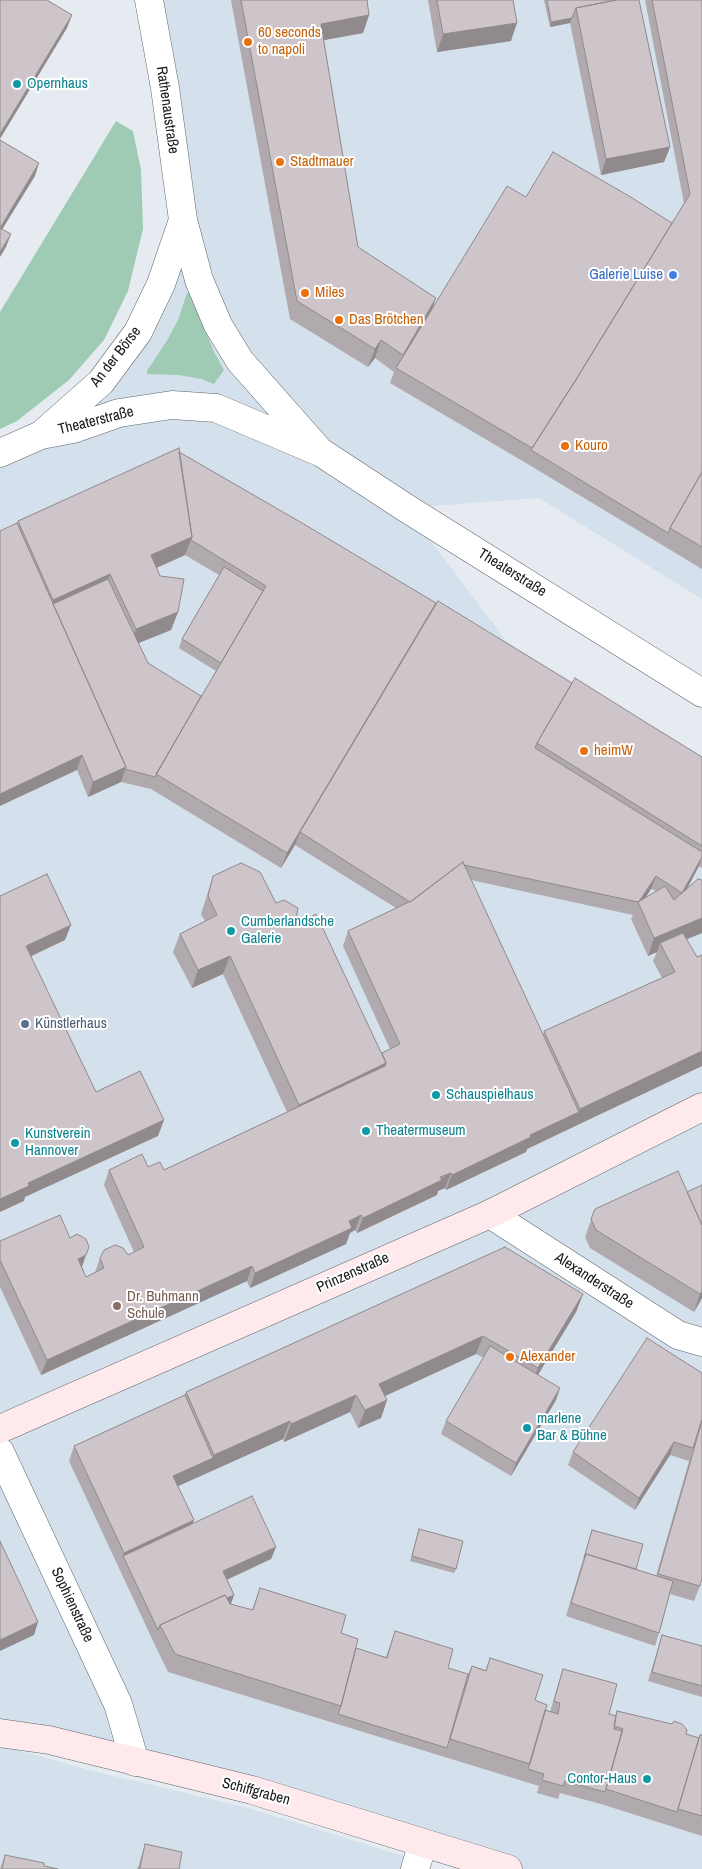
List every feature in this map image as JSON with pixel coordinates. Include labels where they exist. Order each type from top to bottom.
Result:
[{"type":"street","name":"Rathenaustraße","points":[[149,0],[165,88],[182,220]]},
{"type":"street","name":"An der Börse","points":[[0,453],[41,434],[101,382],[138,332],[161,284],[182,220]]},
{"type":"street","name":"Theaterstraße","points":[[182,220],[200,280],[218,325],[240,362],[322,453]]},
{"type":"street","name":"Theaterstraße","points":[[41,434],[73,429],[118,414],[172,405],[216,408],[322,453],[406,508],[702,693]]},
{"type":"street","name":"Prinzenstraße","points":[[0,1429],[490,1214],[702,1107]]},
{"type":"street","name":"Alexanderstraße","points":[[490,1214],[678,1335],[702,1342]]},
{"type":"street","name":"Sophienstraße","points":[[0,1452],[118,1704],[135,1762]]},
{"type":"street","name":"Schiffgraben","points":[[0,1733],[49,1740],[252,1790],[508,1869]]},
{"type":"street","points":[[415,1869],[424,1842]]},
{"type":"shaded area","points":[[147,0],[702,0],[702,599],[539,498],[406,508],[508,643],[702,761],[702,1869],[508,1869],[0,1733],[0,453],[101,382],[183,220]]},
{"type":"shaded area","points":[[0,1745],[89,1770],[248,1808],[420,1861],[417,1869],[0,1869]]},
{"type":"green space","points":[[116,121],[133,131],[141,170],[143,229],[128,291],[104,340],[69,380],[17,421],[0,429],[0,312]]},
{"type":"green space","points":[[187,293],[190,293],[214,352],[224,370],[214,384],[201,379],[179,375],[147,374],[178,320]]},
{"type":"building","name":"Opernhaus","points":[[0,0],[47,0],[72,15],[0,134]]},
{"type":"building","points":[[241,0],[367,0],[369,15],[321,24],[358,247],[436,298],[403,355],[381,340],[375,349],[297,301]]},
{"type":"building","points":[[437,0],[513,0],[517,23],[443,34]]},
{"type":"building","points":[[547,0],[616,0],[576,8],[572,18],[551,22]]},
{"type":"building","points":[[616,0],[639,0],[670,147],[606,159],[576,8]]},
{"type":"building","name":"Galerie Luise","points":[[652,0],[702,0],[702,472],[668,533],[531,450],[690,194]]},
{"type":"building","points":[[0,140],[39,163],[0,228]]},
{"type":"building","points":[[553,152],[672,223],[532,448],[396,368],[507,186],[526,197]]},
{"type":"building","points":[[0,228],[11,234],[0,252]]},
{"type":"building","points":[[179,448],[192,537],[151,555],[160,576],[184,579],[178,612],[136,629],[110,574],[53,600],[18,521]]},
{"type":"building","points":[[179,452],[436,603],[287,853],[156,774],[266,586],[191,540]]},
{"type":"building","points":[[702,472],[702,547],[670,528]]},
{"type":"building","points":[[17,523],[126,767],[93,782],[82,755],[0,794],[0,531]]},
{"type":"building","points":[[224,567],[263,591],[221,663],[182,639]]},
{"type":"building","points":[[108,579],[148,663],[201,696],[155,777],[125,769],[126,767],[53,604]]},
{"type":"building","points":[[438,601],[572,683],[535,748],[702,852],[702,857],[682,893],[656,876],[638,902],[464,865],[463,862],[410,902],[300,832]]},
{"type":"building","points":[[575,678],[702,757],[702,846],[537,743]]},
{"type":"building","points":[[463,862],[579,1112],[452,1175],[451,1173],[440,1177],[442,1180],[363,1218],[361,1215],[349,1221],[352,1228],[255,1273],[252,1266],[47,1360],[0,1260],[0,1241],[60,1215],[70,1238],[77,1234],[86,1239],[89,1247],[86,1255],[78,1259],[86,1277],[104,1268],[100,1258],[104,1250],[115,1245],[123,1248],[128,1255],[144,1247],[109,1170],[142,1154],[148,1167],[160,1162],[164,1170],[385,1066],[386,1063],[382,1053],[400,1044],[348,931],[413,900]]},
{"type":"building","points":[[241,863],[260,872],[276,903],[284,900],[298,908],[295,925],[316,914],[386,1063],[299,1105],[230,956],[198,970],[180,934],[217,915],[208,896],[213,876]]},
{"type":"building","name":"Künstlerhaus","points":[[47,874],[71,925],[26,946],[96,1092],[140,1071],[164,1120],[28,1183],[29,1186],[0,1199],[0,896]]},
{"type":"building","points":[[698,879],[702,880],[702,918],[654,938],[638,902],[665,886],[674,900]]},
{"type":"building","points":[[683,933],[697,957],[702,955],[702,1051],[580,1109],[544,1031],[675,972],[660,943]]},
{"type":"building","points":[[678,1171],[702,1225],[702,1291],[700,1294],[596,1230],[591,1219],[595,1209]]},
{"type":"building","points":[[702,1185],[702,1225],[687,1192]]},
{"type":"building","points":[[505,1247],[583,1294],[538,1368],[483,1336],[379,1384],[387,1400],[365,1410],[356,1395],[291,1424],[290,1421],[214,1455],[186,1392]]},
{"type":"building","points":[[647,1338],[702,1373],[702,1419],[693,1448],[674,1442],[639,1498],[573,1452]]},
{"type":"building","points":[[490,1346],[560,1388],[516,1463],[446,1421]]},
{"type":"building","points":[[185,1395],[213,1458],[173,1476],[194,1520],[124,1553],[74,1446]]},
{"type":"building","points":[[702,1421],[702,1578],[700,1586],[658,1574]]},
{"type":"building","points":[[252,1496],[276,1547],[223,1571],[234,1595],[227,1598],[225,1595],[160,1625],[158,1630],[123,1556]]},
{"type":"building","points":[[419,1529],[463,1541],[456,1569],[412,1556]]},
{"type":"building","points":[[592,1530],[643,1544],[636,1569],[586,1554],[584,1558]]},
{"type":"building","points":[[0,1541],[38,1622],[0,1640]]},
{"type":"building","points":[[586,1554],[673,1581],[659,1633],[571,1603]]},
{"type":"building","points":[[260,1588],[346,1615],[341,1633],[358,1639],[341,1706],[175,1654],[160,1625],[225,1595],[230,1604],[253,1610]]},
{"type":"building","points":[[395,1631],[453,1649],[448,1668],[468,1674],[447,1748],[338,1714],[356,1648],[387,1658]]},
{"type":"building","points":[[662,1635],[702,1646],[702,1686],[652,1672]]},
{"type":"building","points":[[490,1658],[543,1675],[535,1700],[547,1705],[530,1764],[450,1739],[472,1666],[486,1671]]},
{"type":"building","points":[[563,1669],[617,1684],[609,1714],[616,1716],[614,1729],[622,1731],[605,1792],[565,1781],[563,1786],[542,1780],[544,1774],[528,1769],[545,1710],[558,1714],[560,1703],[554,1701]]},
{"type":"building","name":"Contor-Haus","points":[[617,1711],[672,1724],[674,1721],[682,1724],[687,1730],[686,1734],[699,1738],[677,1812],[606,1789],[623,1729],[614,1726]]},
{"type":"building","points":[[700,1735],[702,1735],[702,1816],[678,1809]]},
{"type":"building","points":[[145,1844],[182,1852],[179,1869],[138,1869],[140,1868]]},
{"type":"building","points":[[5,1855],[44,1863],[44,1866],[58,1869],[2,1869]]},
{"type":"place","name":"60 seconds to napoli","points":[[248,42]]},
{"type":"place","name":"Opernhaus","points":[[17,84]]},
{"type":"place","name":"Stadtmauer","points":[[280,162]]},
{"type":"place","name":"Galerie Luise","points":[[673,275]]},
{"type":"place","name":"Miles","points":[[305,293]]},
{"type":"place","name":"Das Brötchen","points":[[339,320]]},
{"type":"place","name":"Kouro","points":[[565,446]]},
{"type":"place","name":"heimW","points":[[584,751]]},
{"type":"place","name":"Cumberlandsche Galerie","points":[[231,931]]},
{"type":"place","name":"Künstlerhaus","points":[[25,1024]]},
{"type":"place","name":"Schauspielhaus","points":[[436,1095]]},
{"type":"place","name":"Theatermuseum","points":[[366,1131]]},
{"type":"place","name":"Kunstverein Hannover","points":[[15,1143]]},
{"type":"place","name":"Dr. Buhmann Schule","points":[[117,1306]]},
{"type":"place","name":"Alexander","points":[[510,1357]]},
{"type":"place","name":"marlene Bar & Bühne","points":[[527,1428]]},
{"type":"place","name":"Contor-Haus","points":[[647,1779]]}]
